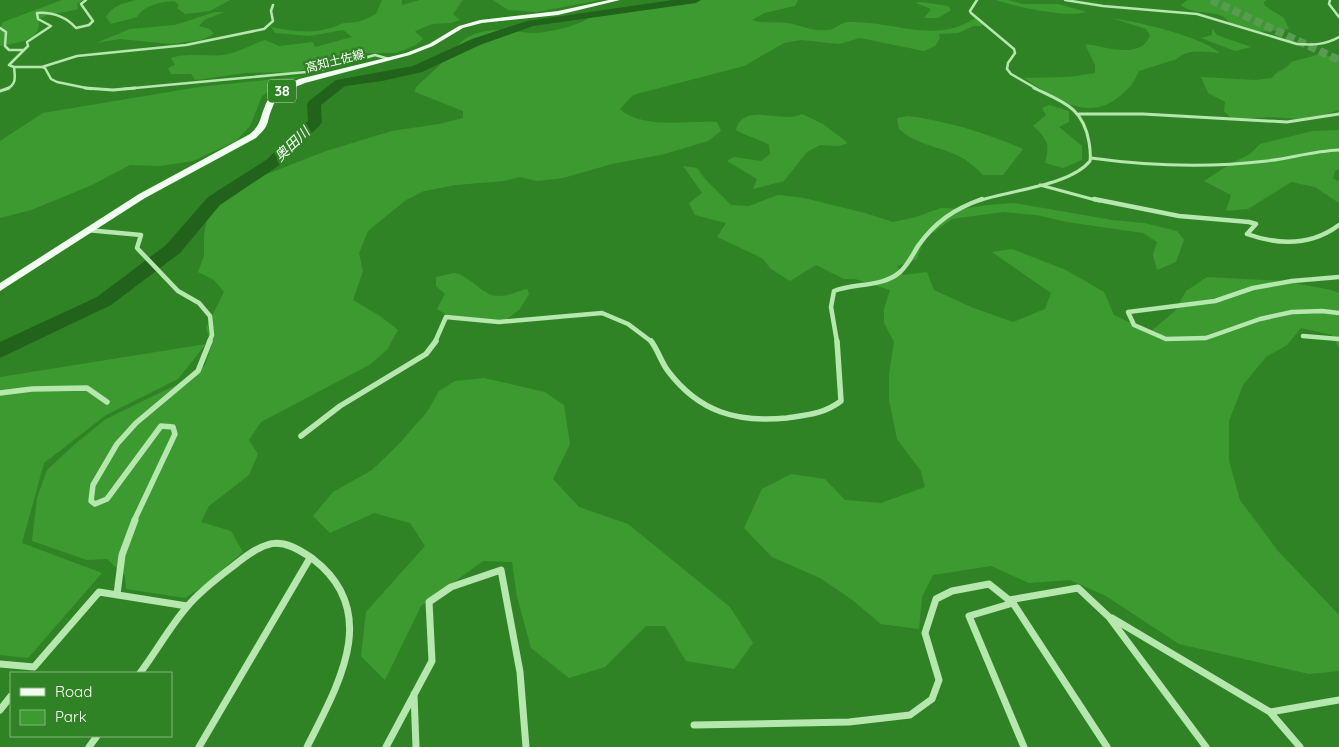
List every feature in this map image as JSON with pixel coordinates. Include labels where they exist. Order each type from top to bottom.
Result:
[{"type":"main road","name":"高知土佐線","points":[[0,288],[87,230],[191,168],[253,136],[264,126],[269,105],[286,88],[302,81],[408,54],[431,45],[461,28],[482,21],[558,12],[616,0]]},
{"type":"street","points":[[86,0],[82,7],[93,21],[92,24],[76,28],[66,19],[48,13],[37,13],[38,19],[51,26],[27,42],[28,46],[9,65],[42,68],[77,56],[186,45],[264,29],[273,21],[271,11],[273,5]]},
{"type":"street","points":[[977,0],[970,11],[1014,49],[1015,53],[1008,63],[1007,69],[1011,74],[1079,114],[1143,114],[1287,122],[1339,114]]},
{"type":"street","points":[[1065,0],[1143,9],[1190,12],[1215,18],[1275,40],[1292,43],[1331,42],[1339,36]]},
{"type":"street","points":[[1330,0],[1329,4],[1339,16]]},
{"type":"street","points":[[0,28],[6,32],[5,46],[9,50],[24,50]]},
{"type":"street","points":[[42,68],[45,68],[50,79],[57,82],[92,89],[113,90],[317,71],[375,55],[389,59]]},
{"type":"street","points":[[0,90],[10,86],[15,81],[14,66]]},
{"type":"street","points":[[301,436],[340,406],[426,354],[434,345],[446,317],[499,322],[602,313],[616,317],[628,324],[651,342],[666,369],[681,388],[704,405],[736,418],[757,421],[816,414],[830,410],[841,401],[836,333],[831,307],[834,291],[842,287],[887,280],[901,271],[935,222],[953,211],[976,201],[1059,181],[1075,174],[1089,163],[1091,158],[1088,132],[1079,114]]},
{"type":"street","points":[[1091,158],[1155,165],[1230,164],[1269,161],[1306,153],[1339,150]]},
{"type":"street","points":[[1040,185],[1076,195],[1199,219],[1239,219],[1256,224],[1247,234],[1275,242],[1310,240],[1334,230],[1339,225]]},
{"type":"street","points":[[87,230],[141,235],[137,248],[178,291],[199,303],[210,316],[212,335],[198,371],[136,423],[117,444],[93,485],[91,501],[95,504],[107,499],[161,426],[173,427],[175,434],[129,536],[116,579],[117,594]]},
{"type":"street","points":[[1339,277],[1292,281],[1253,288],[1215,301],[1128,312],[1134,325],[1166,339],[1206,338],[1260,319],[1292,312],[1322,311],[1339,313]]},
{"type":"street","points":[[1303,336],[1339,339]]},
{"type":"street","points":[[0,392],[32,389],[87,388],[108,402]]},
{"type":"street","points":[[141,672],[187,606],[245,555],[270,543],[300,550],[324,567],[344,592],[349,608],[351,640],[342,675],[307,747]]},
{"type":"street","points":[[199,747],[310,558]]},
{"type":"street","points":[[386,747],[432,661],[429,602],[451,587],[502,570],[520,672],[526,747]]},
{"type":"street","points":[[694,725],[849,722],[910,715],[932,699],[939,680],[925,633],[936,599],[952,591],[989,584],[1011,601],[1107,747]]},
{"type":"street","points":[[1024,747],[970,616],[1011,601],[1078,588],[1109,617],[1206,747]]},
{"type":"street","points":[[0,664],[32,670],[99,592],[187,606]]},
{"type":"street","points":[[1109,617],[1270,712],[1300,747]]},
{"type":"street","points":[[414,694],[416,747]]},
{"type":"street","points":[[0,710],[10,697]]},
{"type":"street","points":[[1270,712],[1339,700]]},
{"type":"green space","points":[[62,0],[83,0],[77,4],[78,9],[48,15],[39,19],[37,32],[27,40],[0,46],[0,30],[3,22]]},
{"type":"green space","points":[[136,0],[230,0],[210,11],[185,14],[177,8],[179,5],[174,1],[164,2],[148,7],[137,17],[111,24],[106,17],[112,10]]},
{"type":"green space","points":[[382,0],[402,0],[402,5],[420,0],[463,0],[453,14],[460,20],[451,23],[432,24],[415,31],[423,39],[416,45],[396,53],[364,53],[294,72],[245,73],[195,80],[191,74],[171,74],[168,68],[175,65],[171,58],[177,56],[228,54],[265,40],[279,46],[313,42],[315,47],[352,37],[343,30],[309,36],[275,33],[271,27],[307,32],[324,30],[343,23],[366,19],[376,14]]},
{"type":"green space","points":[[493,0],[600,0],[537,12],[508,10]]},
{"type":"green space","points":[[696,0],[798,0],[795,6],[764,13],[752,20],[787,23],[816,30],[831,30],[848,22],[864,22],[929,31],[945,30],[960,26],[975,18],[982,23],[982,26],[973,26],[958,33],[939,34],[940,38],[935,46],[924,51],[860,38],[839,44],[801,40],[784,43],[744,66],[633,95],[620,109],[629,116],[653,122],[717,122],[721,131],[708,141],[665,154],[612,164],[563,178],[537,181],[520,177],[504,181],[456,185],[424,191],[406,200],[368,231],[359,253],[363,271],[353,300],[380,316],[398,330],[387,350],[369,365],[261,422],[249,440],[258,454],[249,475],[209,506],[201,522],[231,531],[243,552],[205,585],[185,598],[126,589],[125,576],[107,559],[87,560],[32,541],[37,498],[47,470],[106,419],[176,385],[205,365],[212,345],[206,328],[224,292],[214,280],[198,272],[204,256],[204,235],[208,210],[237,186],[326,151],[392,131],[439,124],[463,118],[463,111],[415,92],[416,87],[469,36],[490,30],[532,33],[547,32],[584,21],[596,12]]},
{"type":"green space","points":[[996,0],[1008,0],[1022,4],[1058,4],[1087,12],[1055,13],[1016,6]]},
{"type":"green space","points":[[1187,0],[1267,0],[1264,2],[1265,6],[1284,18],[1289,29],[1260,32],[1247,30],[1231,25],[1227,19],[1221,16],[1187,9],[1181,5]]},
{"type":"green space","points":[[916,3],[948,6],[951,10],[938,18],[924,18],[931,9]]},
{"type":"green space","points":[[215,12],[225,12],[204,20],[199,26],[210,29],[214,34],[201,40],[171,44],[120,39],[96,43],[130,29],[175,25]]},
{"type":"green space","points":[[1112,18],[1184,35],[1220,53],[1186,53],[1177,59],[1139,71],[1132,84],[1124,92],[1109,103],[1097,107],[1084,108],[1059,100],[1024,78],[1069,77],[1095,73],[1095,65],[1085,44],[1131,50],[1146,43],[1150,35],[1146,29]]},
{"type":"green space","points":[[1212,28],[1217,35],[1251,47],[1235,51],[1201,38],[1212,35]]},
{"type":"green space","points":[[1320,54],[1334,57],[1339,56],[1339,110],[1321,116],[1298,119],[1274,117],[1232,119],[1224,111],[1225,102],[1208,93],[1201,77],[1255,80],[1272,78],[1291,62]]},
{"type":"green space","points":[[303,76],[282,82],[262,96],[250,126],[236,141],[193,161],[160,166],[130,165],[90,186],[31,210],[0,218],[0,141],[43,113],[199,87]]},
{"type":"green space","points":[[1049,105],[1069,111],[1069,122],[1059,127],[1082,146],[1082,160],[1063,168],[1045,163],[1046,142],[1033,126],[1046,115],[1042,108]]},
{"type":"green space","points":[[802,114],[823,124],[848,143],[839,146],[820,145],[807,152],[784,181],[753,189],[757,179],[727,161],[734,157],[761,161],[770,154],[769,145],[736,130],[739,123],[744,118],[751,116],[790,117]]},
{"type":"green space","points":[[908,116],[966,128],[1023,149],[1003,175],[983,175],[959,156],[913,139],[899,129],[897,118]]},
{"type":"green space","points":[[1339,130],[1339,169],[1335,171],[1333,178],[1339,182],[1339,203],[1315,187],[1291,182],[1248,209],[1226,211],[1231,195],[1204,181],[1250,154],[1260,144],[1313,131]]},
{"type":"green space","points":[[683,166],[697,168],[705,179],[731,205],[749,206],[778,195],[804,198],[893,222],[916,217],[941,208],[962,209],[1014,203],[1112,220],[1144,223],[1177,231],[1184,240],[1176,262],[1157,270],[1153,255],[1157,242],[1143,233],[1067,222],[1036,215],[1003,212],[952,219],[924,239],[917,259],[897,266],[903,275],[927,272],[934,290],[971,307],[1013,322],[1045,309],[1051,293],[992,252],[1012,249],[1066,270],[1104,292],[1114,315],[1150,332],[1175,311],[1186,291],[1207,277],[1284,281],[1339,293],[1339,348],[1332,335],[1301,328],[1287,345],[1266,357],[1243,385],[1229,421],[1229,461],[1240,500],[1278,551],[1339,615],[1339,671],[1309,674],[1179,644],[1106,596],[1070,580],[1029,583],[991,566],[933,575],[922,597],[919,629],[881,624],[851,599],[820,578],[772,557],[744,528],[762,489],[791,474],[825,479],[845,500],[881,503],[925,487],[921,471],[897,439],[889,400],[889,374],[894,342],[884,323],[884,309],[890,290],[855,279],[844,279],[816,265],[790,281],[771,269],[762,258],[717,237],[726,223],[695,215],[689,203],[702,193]]},
{"type":"green space","points":[[454,273],[494,295],[506,295],[527,289],[529,294],[520,309],[503,322],[450,317],[437,309],[445,294],[436,286],[436,277]]},
{"type":"green space","points":[[206,344],[178,379],[106,415],[44,463],[22,543],[102,573],[28,658],[0,655],[0,377]]},
{"type":"green space","points":[[484,378],[545,392],[564,405],[570,444],[553,479],[579,507],[628,524],[730,607],[753,643],[734,669],[686,661],[665,626],[646,626],[605,667],[569,678],[531,648],[517,597],[512,562],[483,561],[421,606],[385,680],[361,656],[366,612],[425,546],[410,523],[374,513],[330,533],[313,516],[333,492],[372,470],[398,445],[427,412],[439,391],[455,381]]},
{"type":"waterway","name":"奥田川","points":[[0,351],[104,301],[173,249],[214,201],[272,163],[315,122],[314,104],[341,83],[382,77],[417,69],[476,42],[531,23],[696,0]]},
{"type":"tunnel","points":[[1211,0],[1339,60]]}]
